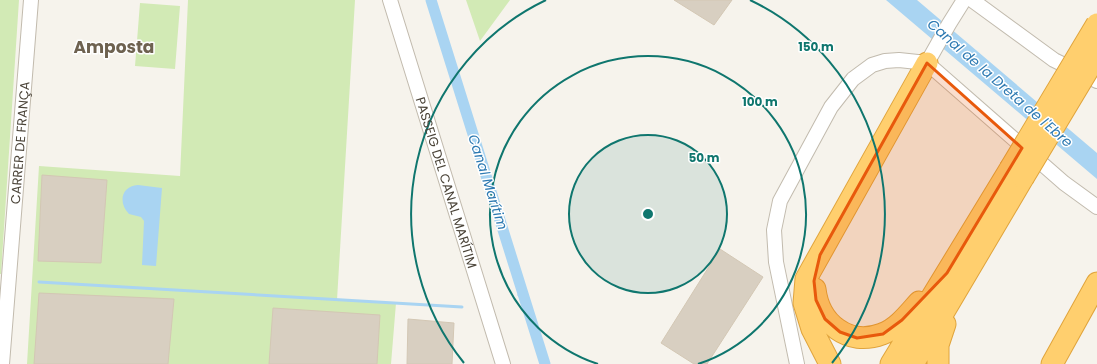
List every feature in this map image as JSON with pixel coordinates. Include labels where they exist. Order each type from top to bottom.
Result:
[{"type":"highway","points":[[913,364],[952,298],[1097,24]]},
{"type":"highway","points":[[891,364],[947,273],[1017,174],[1097,55]]},
{"type":"highway","points":[[830,364],[812,329],[804,303],[806,279],[931,57]]},
{"type":"highway","points":[[820,255],[814,281],[816,300],[825,319],[840,332],[858,338],[883,334],[902,320],[947,273]]},
{"type":"highway","points":[[1052,364],[1097,283]]},
{"type":"highway","points":[[938,364],[938,345],[952,298]]},
{"type":"street","name":"CARRER DE FRANÇA","points":[[2,364],[4,285],[31,0]]},
{"type":"street","name":"PASSEIG DEL CANAL MARÍTIM","points":[[390,0],[503,364]]},
{"type":"street","points":[[931,57],[964,0]]},
{"type":"street","points":[[972,0],[1054,60],[1097,81]]},
{"type":"street","points":[[931,57],[1019,145],[1064,183],[1097,207]]},
{"type":"street","points":[[796,364],[776,262],[774,230],[780,201],[831,107],[853,79],[872,65],[885,61],[931,57]]},
{"type":"highlighted area","points":[[927,63],[1022,148],[947,273],[902,320],[883,334],[857,338],[840,332],[825,319],[816,300],[814,281],[820,255]]},
{"type":"green space","points":[[0,0],[19,0],[1,274],[0,274]]},
{"type":"green space","points":[[188,0],[355,0],[337,300],[396,303],[391,364],[27,364],[39,166],[180,176]]},
{"type":"green space","points":[[466,0],[510,0],[480,41]]},
{"type":"green space","points":[[140,3],[180,6],[175,69],[135,66]]},
{"type":"water","name":"Canal de la Dreta de l'Ebre","points":[[886,0],[917,0],[1097,153],[1097,179]]},
{"type":"water","points":[[138,185],[162,188],[156,266],[142,265],[144,221],[141,217],[129,214],[123,205],[123,196],[128,188]]},
{"type":"building","points":[[674,0],[732,0],[714,25]]},
{"type":"building","points":[[42,175],[107,180],[101,263],[38,261]]},
{"type":"building","points":[[720,249],[763,277],[707,364],[694,364],[661,343]]},
{"type":"building","points":[[39,293],[174,299],[168,364],[34,364]]},
{"type":"building","points":[[273,308],[380,315],[377,364],[269,364]]},
{"type":"building","points":[[408,319],[454,323],[452,364],[407,364]]},
{"type":"waterway","name":"Canal Marítim","points":[[431,0],[545,364]]},
{"type":"waterway","points":[[39,282],[462,307]]},
{"type":"waterway","name":"Canal Marítim","points":[[519,295],[523,293]]},
{"type":"district","name":"Amposta","points":[[114,47]]}]
